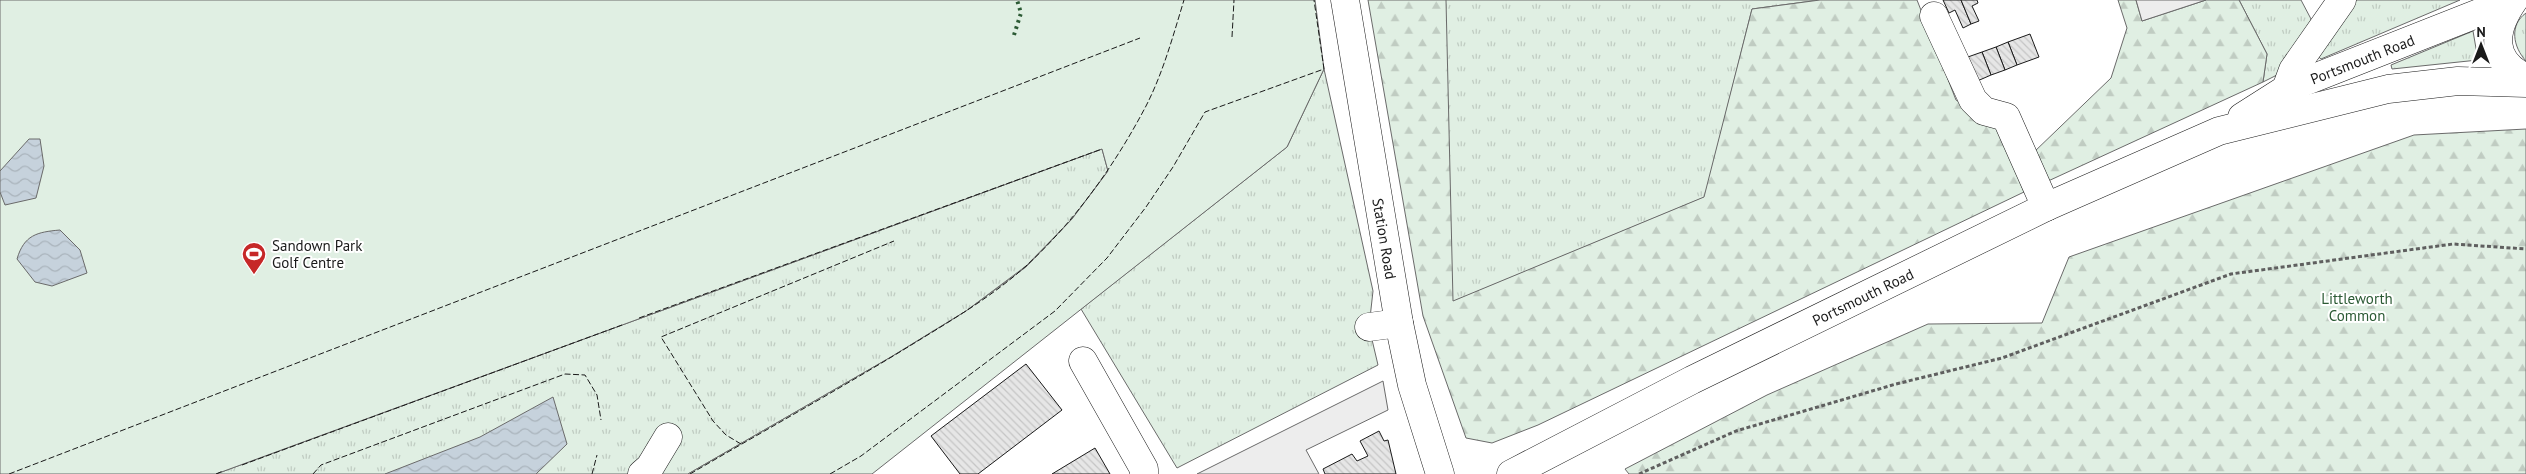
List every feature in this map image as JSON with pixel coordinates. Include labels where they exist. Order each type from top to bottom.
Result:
[{"type":"main road","name":"Station Road","points":[[1345,0],[1399,323],[1412,384],[1440,474]]},
{"type":"main road","points":[[2286,89],[2294,70],[2342,0]]},
{"type":"main road","points":[[2513,0],[2502,18],[2498,32],[2499,50],[2511,70],[2526,78]]},
{"type":"main road","name":"Portsmouth Road","points":[[1511,474],[1692,380],[2046,207],[2219,131],[2286,89],[2513,0]]},
{"type":"main road","points":[[1934,16],[1974,100],[1984,111],[2006,116],[2046,207]]},
{"type":"main road","name":"Portsmouth Road","points":[[2219,131],[2388,89],[2425,83],[2458,81],[2526,82]]},
{"type":"main road","points":[[2324,106],[2440,98],[2526,102]]},
{"type":"main road","points":[[1369,327],[1399,323]]},
{"type":"main road","points":[[1083,362],[1144,469],[1144,474]]},
{"type":"main road","points":[[642,474],[650,467],[668,437]]},
{"type":"path","points":[[1639,474],[1736,431],[1896,384],[2002,358],[2231,274],[2453,244],[2526,249]]},
{"type":"green space","name":"Sandown Park Golf Centre","points":[[0,0],[1315,0],[1324,69],[1287,147],[872,474],[688,474],[891,357],[966,311],[1026,267],[1072,219],[1108,171],[1102,149],[216,474],[0,474]]},
{"type":"green space","points":[[1368,0],[1446,0],[1453,301],[1704,197],[1752,9],[1820,0],[1917,0],[1956,100],[1999,128],[2024,192],[1538,425],[1492,443],[1466,438],[1423,316]]},
{"type":"green space","points":[[1401,0],[1820,0],[1752,9],[1705,197],[1452,302]]},
{"type":"green space","points":[[2118,0],[2136,0],[2142,21],[2206,0],[2239,0],[2267,54],[2263,82],[2046,182],[2033,153],[2111,78],[2127,28]]},
{"type":"green space","points":[[2239,0],[2301,0],[2311,19],[2309,30],[2277,75],[2263,82],[2267,54]]},
{"type":"green space","points":[[2356,0],[2460,0],[2321,59],[2315,54]]},
{"type":"green space","points":[[2526,13],[2526,61],[2518,49],[2515,30],[2517,24]]},
{"type":"green space","points":[[2473,31],[2478,60],[2392,69],[2391,65]]},
{"type":"green space","points":[[1324,69],[1373,291],[1369,327],[1378,365],[1177,468],[1081,309],[1287,147]]},
{"type":"green space","name":"Littleworth Common","points":[[2526,129],[2526,474],[1629,474],[1625,469],[1767,395],[1928,324],[2042,323],[2069,257],[2414,135]]},
{"type":"green space","points":[[1102,149],[1108,171],[1072,219],[1026,266],[966,311],[891,357],[688,474],[216,474]]},
{"type":"shaded area","points":[[2136,0],[2206,0],[2142,21]]},
{"type":"shaded area","points":[[1383,381],[1388,410],[1306,450],[1319,474],[1197,474]]},
{"type":"water","points":[[29,139],[40,139],[44,166],[36,198],[5,205],[0,192],[0,171]]},
{"type":"water","points":[[60,230],[80,250],[87,273],[52,286],[35,282],[17,259],[20,251],[32,236]]},
{"type":"water","points":[[553,397],[567,444],[536,474],[385,474],[480,437]]},
{"type":"building","points":[[1943,0],[1961,0],[1971,24],[1963,28],[1955,10],[1949,13]]},
{"type":"building","points":[[1961,0],[1977,0],[1978,3],[1972,6],[1979,21],[1971,24]]},
{"type":"building","points":[[2030,34],[2039,57],[2017,65],[2008,42]]},
{"type":"building","points":[[2008,42],[2017,65],[2005,70],[1996,47]]},
{"type":"building","points":[[1996,47],[2005,70],[1991,75],[1982,52]]},
{"type":"building","points":[[1982,52],[1991,75],[1975,82],[1965,58]]},
{"type":"building","points":[[1026,364],[1062,410],[978,474],[960,474],[931,436]]},
{"type":"building","points":[[1379,431],[1384,441],[1388,440],[1396,474],[1325,474],[1323,469],[1352,454],[1357,461],[1368,456],[1360,441]]},
{"type":"building","points":[[1095,448],[1110,474],[1052,474]]},
{"type":"hedge","points":[[1014,35],[1021,13],[1017,0]]},
{"type":"fence","points":[[690,474],[864,374],[989,296],[1044,249],[1093,191],[1134,128],[1158,81],[1184,0]]},
{"type":"fence","points":[[1232,37],[1234,0]]},
{"type":"fence","points":[[830,474],[861,456],[1055,311],[1107,258],[1146,207],[1173,167],[1205,112],[1324,69],[1314,0]]},
{"type":"fence","points":[[9,474],[1140,38]]},
{"type":"fence","points":[[639,318],[1102,149]]},
{"type":"fence","points":[[741,444],[726,435],[713,421],[661,337],[894,241]]},
{"type":"fence","points":[[242,465],[622,325]]},
{"type":"fence","points":[[313,474],[321,465],[565,374],[585,375],[597,395],[601,420]]},
{"type":"fence","points":[[592,474],[597,455]]},
{"type":"fence","points":[[216,474],[223,471]]},
{"type":"place","name":"Sandown Park Golf Centre","points":[[254,275]]}]
